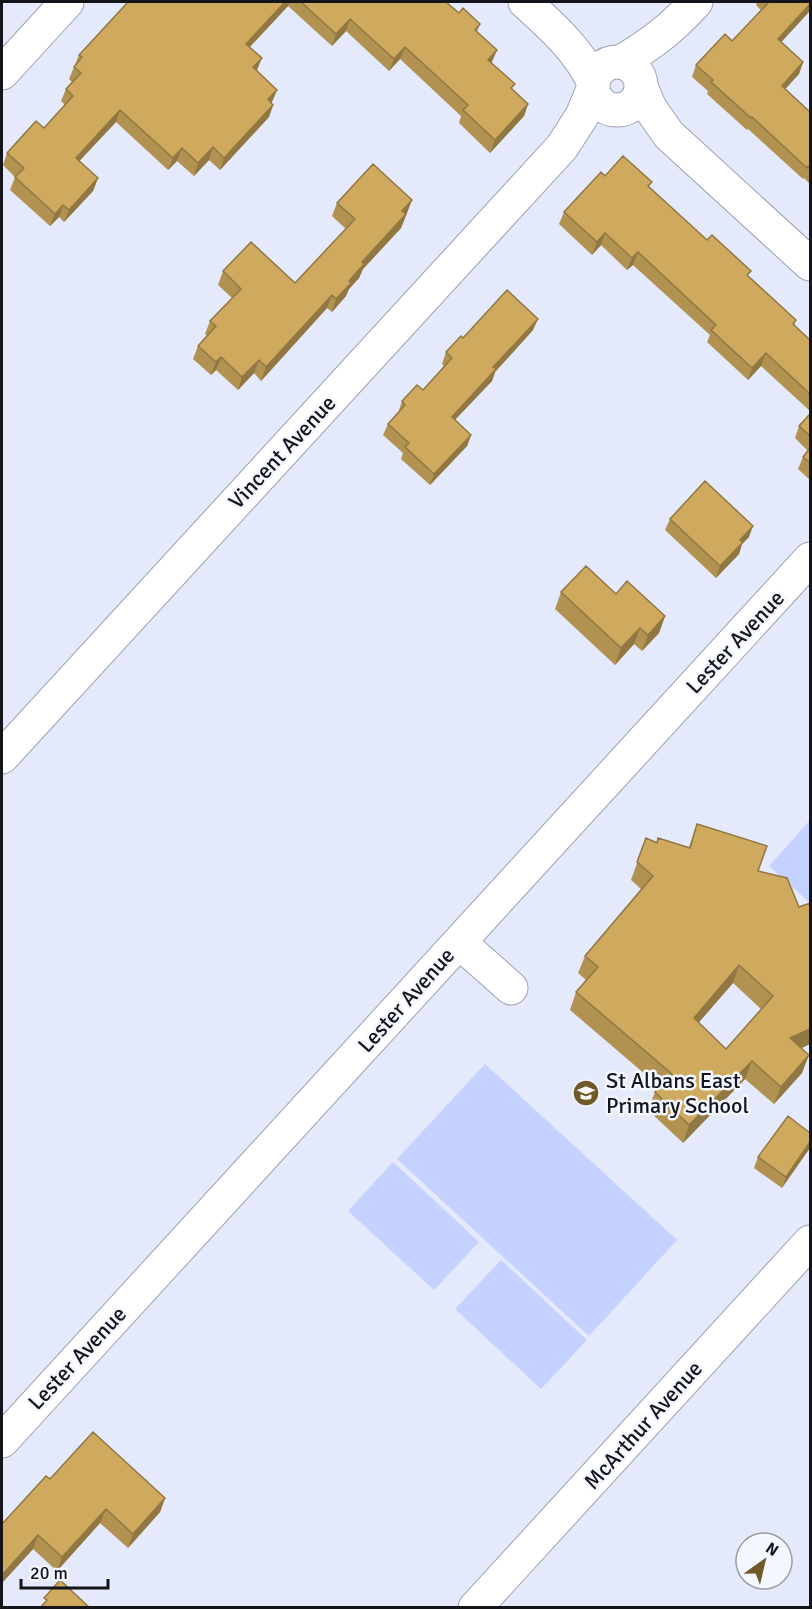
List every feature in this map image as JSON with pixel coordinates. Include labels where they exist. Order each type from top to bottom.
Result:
[{"type":"street","points":[[2,73],[67,2]]},
{"type":"street","points":[[525,2],[561,35],[591,53],[638,117],[669,135],[810,264]]},
{"type":"street","name":"Vincent Avenue","points":[[2,756],[562,147],[582,116],[617,86],[696,2]]},
{"type":"street","name":"Lester Avenue","points":[[2,1441],[810,559]]},
{"type":"street","points":[[459,942],[511,988]]},
{"type":"street","name":"McArthur Avenue","points":[[475,1608],[810,1242]]},
{"type":"shaded area","points":[[810,820],[810,903],[769,866]]},
{"type":"shaded area","points":[[485,1064],[677,1240],[589,1336],[397,1159]]},
{"type":"shaded area","points":[[393,1162],[479,1242],[434,1290],[348,1211]]},
{"type":"shaded area","points":[[501,1260],[587,1340],[541,1389],[455,1309]]},
{"type":"building","points":[[128,2],[285,2],[246,44],[262,58],[253,67],[277,90],[268,99],[273,105],[224,158],[213,147],[198,163],[182,148],[173,158],[120,110],[76,158],[98,178],[69,210],[63,205],[55,214],[15,177],[24,168],[7,153],[36,121],[44,128],[73,96],[66,89],[81,73],[74,67],[82,57],[79,55]]},
{"type":"building","points":[[301,2],[446,2],[459,13],[463,8],[480,24],[475,30],[497,50],[488,60],[515,84],[511,88],[528,104],[495,140],[463,110],[468,105],[405,47],[394,59],[350,19],[336,34]]},
{"type":"building","points":[[769,2],[810,2],[778,39],[803,62],[782,86],[810,112],[810,168],[808,166],[807,168],[711,82],[713,80],[696,65],[725,34],[732,41]]},
{"type":"building","points":[[623,156],[652,182],[648,186],[707,240],[712,235],[751,271],[747,275],[796,320],[793,324],[810,340],[810,394],[766,353],[752,368],[711,330],[716,325],[638,252],[632,258],[605,233],[597,242],[564,212],[601,172],[605,176]]},
{"type":"building","points":[[373,164],[412,200],[402,211],[406,214],[362,262],[364,264],[349,281],[351,283],[336,299],[332,295],[266,367],[259,360],[242,377],[221,357],[216,362],[198,346],[216,326],[210,321],[241,289],[223,271],[251,242],[295,283],[355,219],[337,203]]},
{"type":"building","points":[[507,290],[538,319],[493,367],[496,369],[452,417],[471,435],[434,474],[405,447],[409,443],[388,424],[405,405],[402,401],[417,385],[423,390],[452,358],[446,352],[461,336],[463,338]]},
{"type":"building","points":[[810,414],[810,436],[799,426]]},
{"type":"building","points":[[810,448],[810,463],[803,457]]},
{"type":"building","points":[[705,481],[753,526],[740,540],[743,542],[720,566],[670,519]]},
{"type":"building","points":[[586,566],[616,594],[627,581],[665,616],[648,635],[640,628],[621,648],[561,592]]},
{"type":"building","points":[[697,824],[767,846],[758,871],[787,878],[799,907],[810,903],[810,1029],[790,1038],[809,1055],[781,1087],[752,1061],[689,1125],[655,1092],[672,1074],[576,992],[598,967],[585,956],[653,876],[637,862],[646,838],[657,843],[658,838],[690,848]],"holes":[[[739,965],[773,996],[726,1049],[694,1018]]]},
{"type":"building","points":[[788,1116],[810,1133],[810,1142],[786,1177],[758,1157]]},
{"type":"building","points":[[93,1432],[165,1498],[133,1534],[106,1509],[62,1557],[38,1535],[2,1575],[2,1524],[46,1476],[50,1479]]},
{"type":"building","points":[[60,1580],[90,1608],[40,1608],[47,1600],[44,1598]]},
{"type":"place","name":"St Albans East Primary School","points":[[586,1093]]}]
